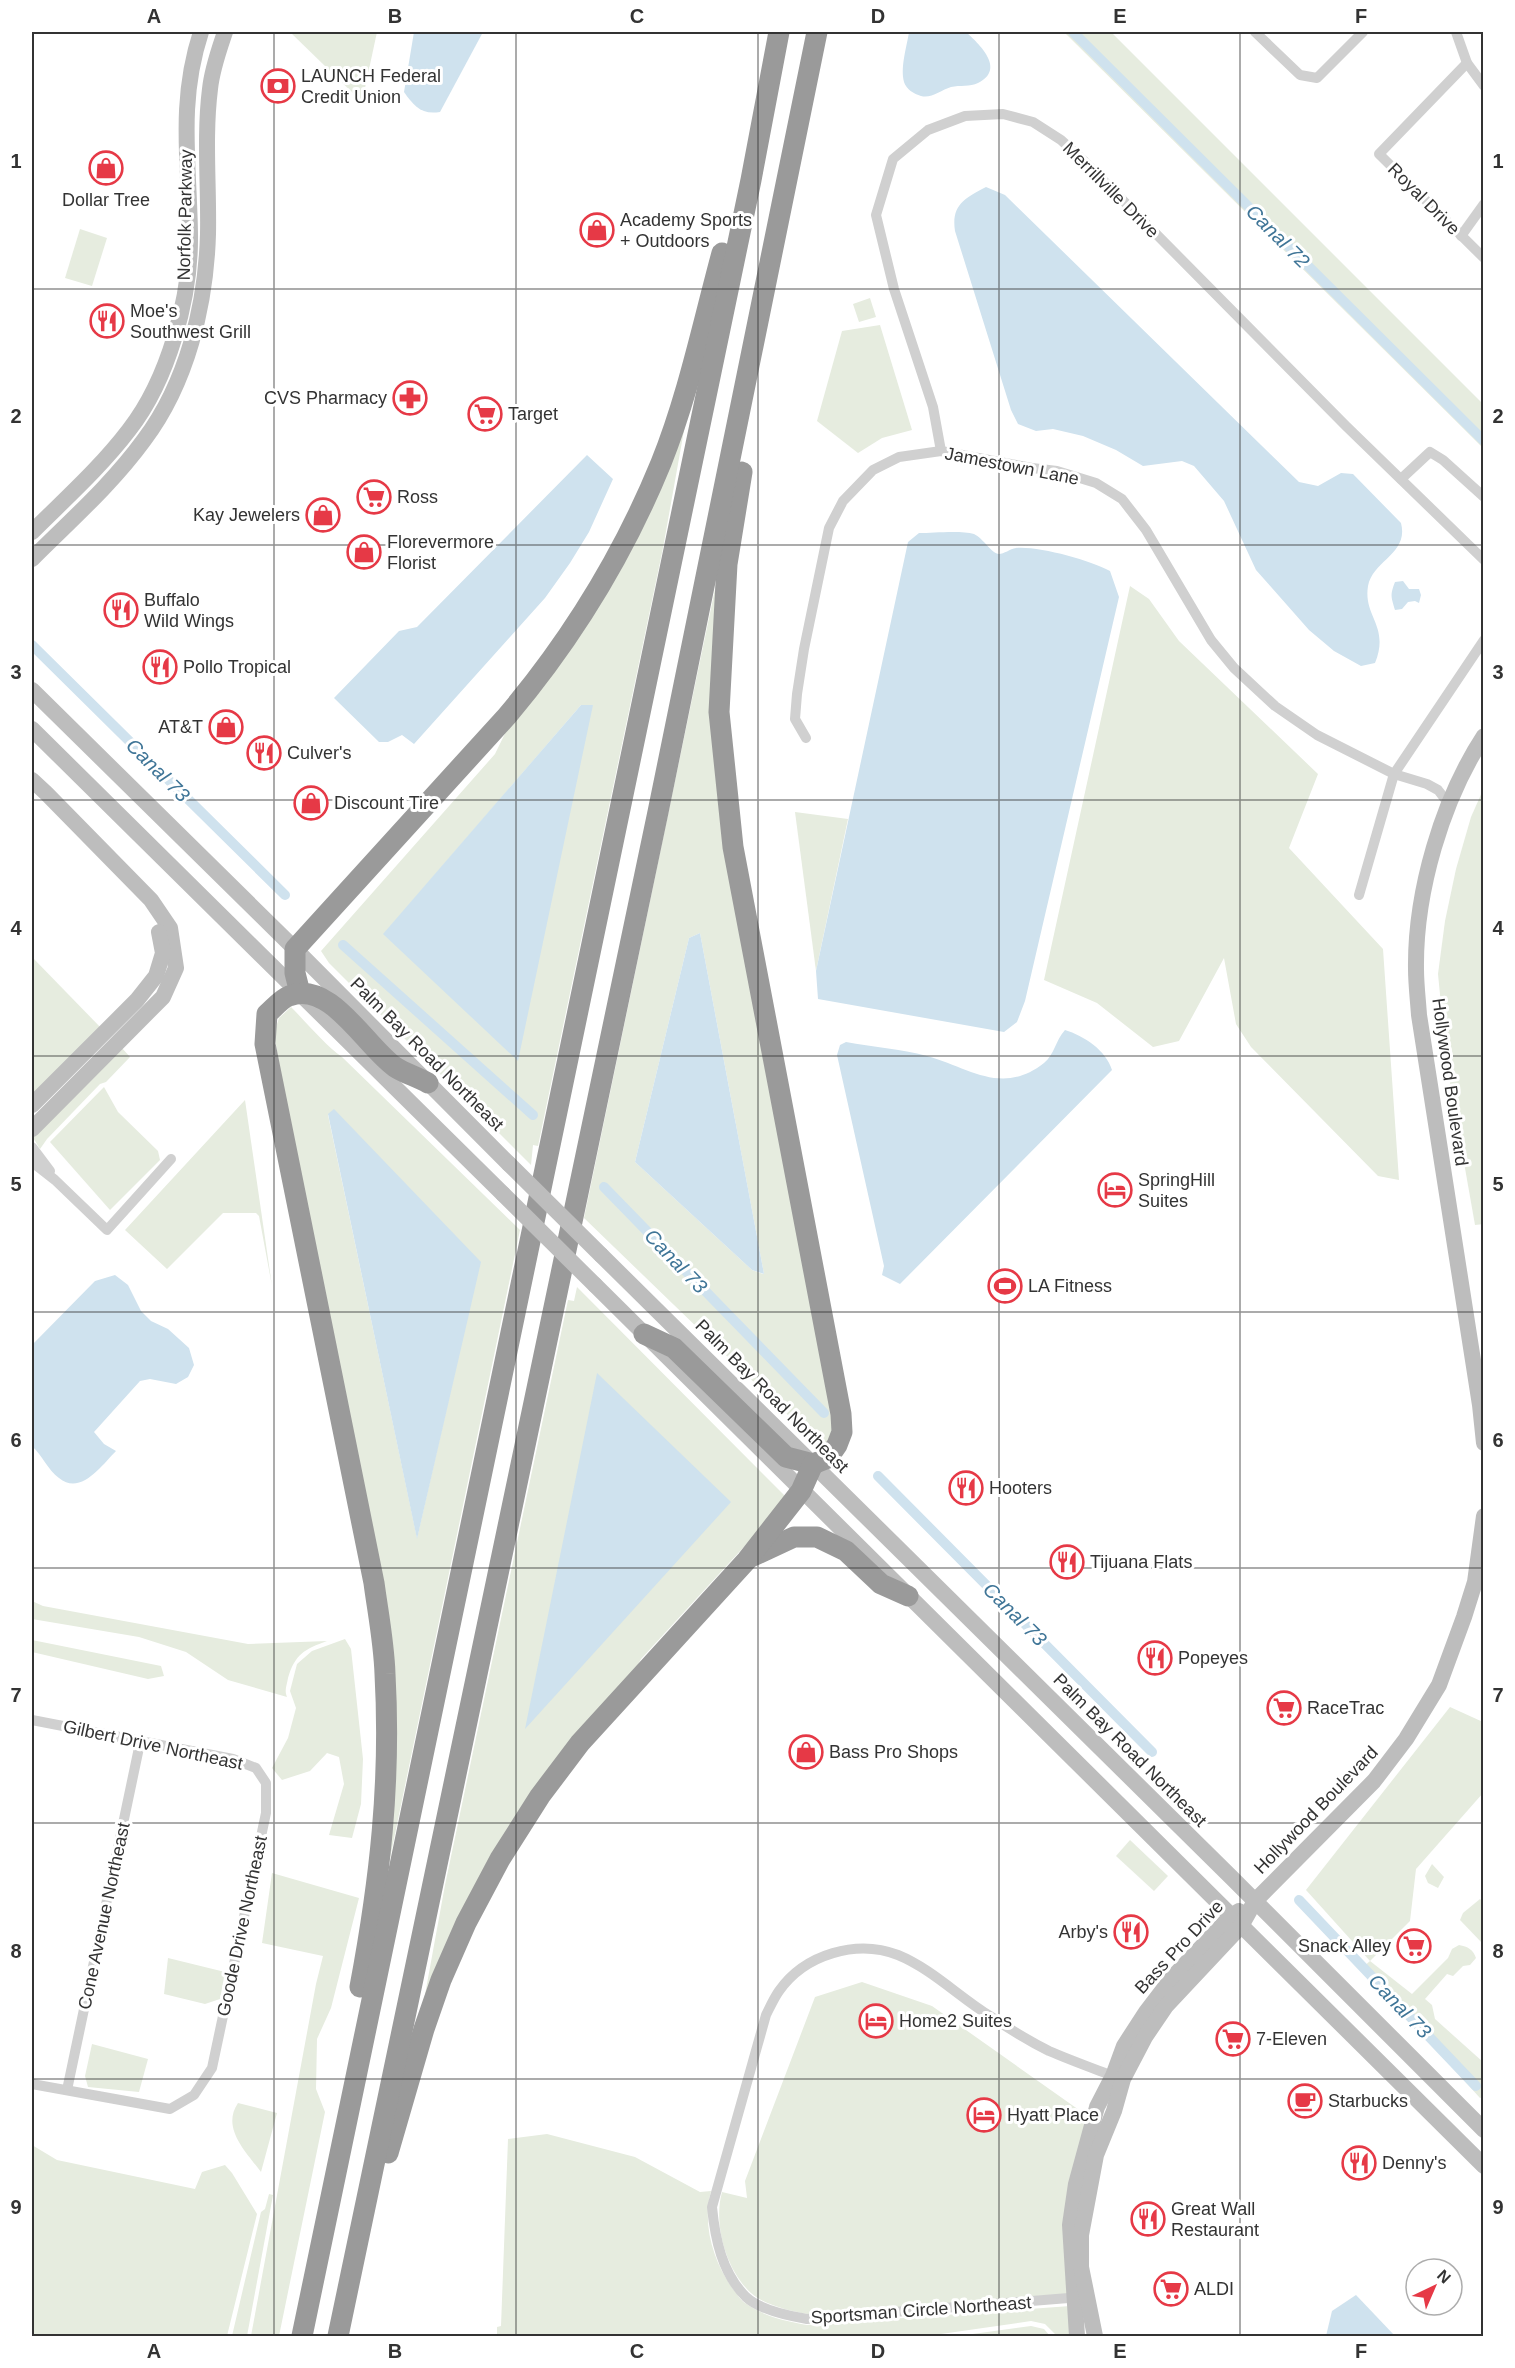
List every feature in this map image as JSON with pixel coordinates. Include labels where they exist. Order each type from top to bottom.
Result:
[{"type":"highway","points":[[302,2337],[751,180],[779,32]]},
{"type":"highway","points":[[338,2337],[656,823],[817,32]]},
{"type":"highway","points":[[300,993],[295,972],[295,949],[532,686],[572,632],[606,577],[636,519],[661,462],[681,404],[730,227],[751,180]]},
{"type":"highway","points":[[644,1334],[674,1348],[786,1457],[813,1464],[828,1458],[837,1445],[842,1432],[842,1414],[732,847],[719,712],[727,564],[752,412],[751,358]]},
{"type":"highway","points":[[335,2174],[338,2107],[375,1906],[383,1837],[387,1751],[385,1671],[372,1572],[265,1044],[267,1014],[286,996],[300,993],[314,994],[332,1005],[394,1066],[428,1083]]},
{"type":"highway","points":[[359,2233],[381,2177],[424,2029],[441,1980],[466,1923],[500,1859],[540,1796],[580,1743],[747,1560],[801,1491],[813,1464]]},
{"type":"highway","points":[[747,1560],[771,1546],[794,1537],[817,1537],[846,1551],[880,1584],[908,1596]]},
{"type":"street","name":"Norfolk Parkway","points":[[32,532],[99,466],[130,429],[157,382],[174,341],[184,296],[190,235],[185,124],[188,87],[201,32]]},
{"type":"street","name":"Norfolk Parkway","points":[[32,559],[111,479],[144,441],[174,390],[191,344],[207,268],[206,136],[210,89],[225,32]]},
{"type":"street","points":[[1255,32],[1300,75],[1317,78],[1364,32]]},
{"type":"street","points":[[1456,32],[1467,63],[1484,86]]},
{"type":"street","name":"Royal Drive","points":[[1467,63],[1378,154],[1484,258]]},
{"type":"street","name":"Merrillville Drive","points":[[941,451],[933,407],[894,289],[876,214],[893,159],[928,130],[966,116],[1003,114],[1033,122],[1061,140],[1084,160],[1484,560]]},
{"type":"street","points":[[1461,236],[1484,204]]},
{"type":"street","name":"Jamestown Lane","points":[[806,738],[795,718],[797,694],[829,528],[843,501],[873,470],[899,457],[941,451],[1057,471],[1096,483],[1122,499],[1146,530],[1211,640],[1234,668],[1275,706],[1317,735],[1394,774],[1427,784],[1438,790],[1449,804]]},
{"type":"street","points":[[1401,479],[1430,452],[1443,460],[1484,497]]},
{"type":"street","points":[[1359,895],[1394,774],[1484,640]]},
{"type":"street","name":"Palm Bay Road Northeast","points":[[32,690],[1255,1901],[1479,2126]]},
{"type":"street","points":[[32,729],[1484,2166]]},
{"type":"street","name":"Hollywood Boulevard","points":[[1484,736],[1468,760],[1449,804],[1422,898],[1416,968],[1419,1015],[1484,1443]]},
{"type":"street","points":[[32,780],[151,900],[170,928],[176,968],[163,997],[32,1129]]},
{"type":"street","points":[[32,794],[44,803],[148,910],[159,928],[163,953],[156,976],[137,1000],[32,1105]]},
{"type":"street","points":[[32,1147],[55,1180]]},
{"type":"street","points":[[32,1162],[55,1180],[107,1230],[171,1159]]},
{"type":"street","name":"Hollywood Boulevard","points":[[1255,1901],[1374,1781],[1394,1757],[1439,1685],[1475,1582],[1484,1516]]},
{"type":"street","name":"Gilbert Drive Northeast","points":[[32,1720],[140,1743],[233,1759],[256,1768],[266,1783]]},
{"type":"street","name":"Cone Avenue Northeast","points":[[68,2090],[140,1743]]},
{"type":"street","name":"Goode Drive Northeast","points":[[68,2090],[170,2109],[194,2095],[212,2068],[266,1813],[266,1783]]},
{"type":"street","name":"Bass Pro Drive","points":[[1077,2337],[1081,2297],[1081,2235],[1096,2155],[1114,2111],[1123,2079],[1145,2037],[1166,2006],[1255,1901]]},
{"type":"street","name":"Bass Pro Drive","points":[[1095,2337],[1081,2297],[1070,2225],[1076,2184],[1097,2107],[1113,2076],[1124,2046],[1146,2012],[1172,1978],[1236,1921]]},
{"type":"street","name":"Sportsman Circle Northeast","points":[[1081,2297],[813,2319],[782,2315],[747,2298],[726,2268],[714,2233],[712,2207],[766,2015],[779,1990],[796,1972],[840,1950],[870,1948],[898,1956],[938,1978],[988,2016],[1048,2050],[1113,2076]]},
{"type":"street","points":[[32,2084],[68,2090]]},
{"type":"street","points":[[1430,2112],[1448,2120],[1479,2126]]},
{"type":"street","points":[[1457,2139],[1466,2137],[1484,2139]]},
{"type":"shaded area","points":[[290,32],[377,32],[362,102]]},
{"type":"shaded area","points":[[1064,32],[1111,32],[1483,404],[1483,448]]},
{"type":"shaded area","points":[[80,229],[107,238],[92,286],[65,278]]},
{"type":"shaded area","points":[[870,298],[876,317],[859,322],[853,304]]},
{"type":"shaded area","points":[[880,325],[912,430],[882,438],[858,453],[817,421],[842,331]]},
{"type":"shaded area","points":[[688,408],[663,548],[538,1146],[533,1145],[531,1165],[329,963],[321,951],[495,754],[513,717],[529,699]],"holes":[[[581,705],[593,705],[384,934]]]},
{"type":"shaded area","points":[[720,565],[716,689],[834,1430],[823,1449],[584,1218]],"holes":[[[700,933],[764,1274],[752,1270],[635,1162],[689,938]]]},
{"type":"shaded area","points":[[1130,586],[1149,599],[1179,641],[1318,774],[1289,848],[1383,949],[1399,1180],[1378,1176],[1251,1047],[1236,1024],[1224,958],[1179,1041],[1153,1047],[1097,1003],[1044,980]]},
{"type":"shaded area","points":[[1483,790],[1484,1224],[1475,1225],[1447,1066],[1438,974],[1445,921],[1456,869],[1471,817]]},
{"type":"shaded area","points":[[795,812],[848,819],[816,971]]},
{"type":"shaded area","points":[[32,957],[102,1029],[32,1098]]},
{"type":"shaded area","points":[[291,1007],[322,1040],[520,1230],[389,1863],[392,1733],[274,1033],[279,1018]],"holes":[[[334,1110],[480,1262],[417,1538],[328,1115]]]},
{"type":"shaded area","points":[[121,1047],[130,1057],[106,1082],[100,1084],[40,1149],[32,1136]]},
{"type":"shaded area","points":[[104,1087],[118,1112],[158,1151],[160,1160],[110,1210],[50,1142]]},
{"type":"shaded area","points":[[245,1100],[272,1286],[259,1216],[256,1213],[223,1213],[167,1269],[125,1230]]},
{"type":"shaded area","points":[[577,1287],[788,1499],[641,1659],[628,1684],[566,1754],[420,2022],[445,1885],[568,1300],[574,1301]]},
{"type":"shaded area","points":[[32,1601],[43,1606],[248,1644],[327,1641],[307,1650],[294,1663],[288,1678],[287,1697],[228,1680],[186,1652],[139,1637],[32,1619]]},
{"type":"shaded area","points":[[345,1639],[351,1649],[363,1759],[361,1804],[352,1838],[329,1835],[344,1784],[339,1757],[327,1753],[310,1771],[282,1780],[272,1768],[288,1738],[296,1708],[290,1691],[297,1664],[312,1651]]},
{"type":"shaded area","points":[[32,1640],[161,1666],[164,1676],[148,1679],[32,1652]]},
{"type":"shaded area","points":[[1450,1707],[1483,1722],[1483,1793],[1416,1869],[1410,1921],[1370,1961],[1306,1890]]},
{"type":"shaded area","points":[[1130,1840],[1168,1876],[1154,1891],[1116,1856]]},
{"type":"shaded area","points":[[1432,1864],[1444,1877],[1438,1888],[1428,1883],[1425,1876]]},
{"type":"shaded area","points":[[272,1873],[359,1898],[331,2008],[317,2039],[316,2089],[325,2112],[279,2336],[251,2336],[323,1956],[262,1943]]},
{"type":"shaded area","points":[[1480,1899],[1483,1902],[1483,1944],[1460,1920],[1463,1913]]},
{"type":"shaded area","points":[[1459,1945],[1472,1950],[1476,1958],[1470,1965],[1463,1966],[1453,1976],[1447,1974],[1425,1999],[1432,2005],[1435,2019],[1483,2062],[1483,2097],[1480,2098],[1362,1968],[1370,1961],[1412,1994],[1448,1958],[1452,1949]]},
{"type":"shaded area","points":[[168,1958],[225,1972],[220,1999],[205,2004],[164,1994]]},
{"type":"shaded area","points":[[862,1982],[932,2006],[1089,2117],[1069,2296],[808,2314],[763,2301],[742,2283],[728,2259],[724,2246],[719,2218],[722,2192],[747,2198],[745,2181],[815,1997]]},
{"type":"shaded area","points":[[92,2044],[148,2059],[139,2092],[88,2087],[85,2076]]},
{"type":"shaded area","points":[[238,2103],[277,2113],[261,2172],[243,2148],[234,2131],[233,2112]]},
{"type":"shaded area","points":[[547,2134],[635,2157],[700,2192],[711,2191],[709,2230],[720,2267],[742,2300],[767,2315],[807,2325],[1070,2306],[1071,2336],[1057,2336],[1045,2324],[1031,2321],[927,2336],[497,2336],[497,2327],[501,2326],[508,2139]]},
{"type":"shaded area","points":[[32,2145],[57,2160],[195,2189],[202,2172],[225,2165],[257,2214],[227,2336],[32,2336]]},
{"type":"shaded area","points":[[269,2194],[273,2195],[247,2336],[232,2336],[261,2212],[265,2209]]},
{"type":"shaded area","points":[[1031,2326],[1044,2329],[1050,2336],[958,2336]]},
{"type":"water","points":[[414,32],[483,32],[440,112],[423,111],[404,92]]},
{"type":"water","points":[[909,32],[966,32],[983,49],[990,64],[990,71],[986,77],[975,84],[951,87],[925,97],[916,94],[907,87],[903,76]]},
{"type":"water","points":[[986,187],[1005,195],[1299,482],[1318,486],[1341,473],[1353,474],[1401,523],[1400,542],[1376,570],[1368,586],[1369,606],[1380,640],[1375,663],[1361,666],[1334,651],[1309,630],[1256,570],[1224,501],[1194,466],[1182,461],[1143,466],[1116,450],[1083,436],[1053,429],[1036,431],[1018,424],[1011,410],[955,231],[955,215],[961,203]]},
{"type":"water","points":[[587,455],[613,479],[589,532],[545,598],[414,744],[402,735],[388,742],[379,742],[334,698],[399,631],[417,627]]},
{"type":"water","points":[[919,533],[974,534],[999,554],[1016,548],[1026,548],[1077,558],[1110,571],[1119,597],[1025,1001],[1017,1022],[1004,1032],[818,999],[816,971],[908,542]]},
{"type":"water","points":[[1403,581],[1409,589],[1419,589],[1421,595],[1419,603],[1408,602],[1402,609],[1395,610],[1392,590],[1395,582]]},
{"type":"water","points":[[581,705],[593,705],[518,1061],[383,934]]},
{"type":"water","points":[[700,933],[764,1274],[752,1270],[635,1162],[689,938]]},
{"type":"water","points":[[1065,1030],[1080,1036],[1100,1050],[1112,1070],[900,1284],[882,1275],[884,1266],[837,1055],[840,1045],[846,1042],[907,1052],[927,1056],[986,1076],[1014,1078],[1029,1073],[1044,1063],[1051,1056]]},
{"type":"water","points":[[334,1109],[481,1262],[417,1539],[328,1114]]},
{"type":"water","points":[[115,1275],[128,1285],[141,1311],[151,1321],[168,1329],[189,1348],[194,1365],[188,1377],[176,1384],[150,1379],[140,1381],[94,1432],[104,1444],[116,1451],[98,1470],[83,1481],[67,1483],[55,1475],[32,1446],[32,1345],[95,1281]]},
{"type":"water","points":[[597,1373],[731,1502],[525,1729]]},
{"type":"water","points":[[1356,2295],[1395,2336],[1326,2336],[1332,2311]]},
{"type":"waterway","name":"Canal 72","points":[[1073,32],[1484,441]]},
{"type":"waterway","name":"Canal 73","points":[[32,645],[285,895]]},
{"type":"waterway","name":"Canal 73","points":[[343,945],[533,1115]]},
{"type":"waterway","name":"Canal 73","points":[[604,1187],[824,1413]]},
{"type":"waterway","name":"Canal 73","points":[[878,1476],[1152,1752]]},
{"type":"waterway","name":"Canal 73","points":[[1299,1900],[1476,2086]]},
{"type":"place","name":"LAUNCH Federal Credit Union","points":[[278,86]]},
{"type":"place","name":"Dollar Tree","points":[[106,168]]},
{"type":"place","name":"Academy Sports + Outdoors","points":[[597,230]]},
{"type":"place","name":"Moe's Southwest Grill","points":[[107,321]]},
{"type":"place","name":"CVS Pharmacy","points":[[410,398]]},
{"type":"place","name":"Target","points":[[485,414]]},
{"type":"place","name":"Ross","points":[[374,497]]},
{"type":"place","name":"Kay Jewelers","points":[[323,515]]},
{"type":"place","name":"Florevermore Florist","points":[[364,552]]},
{"type":"place","name":"Buffalo Wild Wings","points":[[121,610]]},
{"type":"place","name":"Pollo Tropical","points":[[160,667]]},
{"type":"place","name":"AT&T","points":[[226,727]]},
{"type":"place","name":"Culver's","points":[[264,753]]},
{"type":"place","name":"Discount Tire","points":[[311,803]]},
{"type":"place","name":"SpringHill Suites","points":[[1115,1190]]},
{"type":"place","name":"LA Fitness","points":[[1005,1286]]},
{"type":"place","name":"Hooters","points":[[966,1488]]},
{"type":"place","name":"Tijuana Flats","points":[[1067,1562]]},
{"type":"place","name":"Popeyes","points":[[1155,1658]]},
{"type":"place","name":"RaceTrac","points":[[1284,1708]]},
{"type":"place","name":"Bass Pro Shops","points":[[806,1752]]},
{"type":"place","name":"Arby's","points":[[1131,1932]]},
{"type":"place","name":"Snack Alley","points":[[1414,1946]]},
{"type":"place","name":"Home2 Suites","points":[[876,2021]]},
{"type":"place","name":"7-Eleven","points":[[1233,2039]]},
{"type":"place","name":"Starbucks","points":[[1305,2101]]},
{"type":"place","name":"Hyatt Place","points":[[984,2115]]},
{"type":"place","name":"Denny's","points":[[1359,2163]]},
{"type":"place","name":"Great Wall Restaurant","points":[[1148,2219]]},
{"type":"place","name":"ALDI","points":[[1171,2289]]}]
